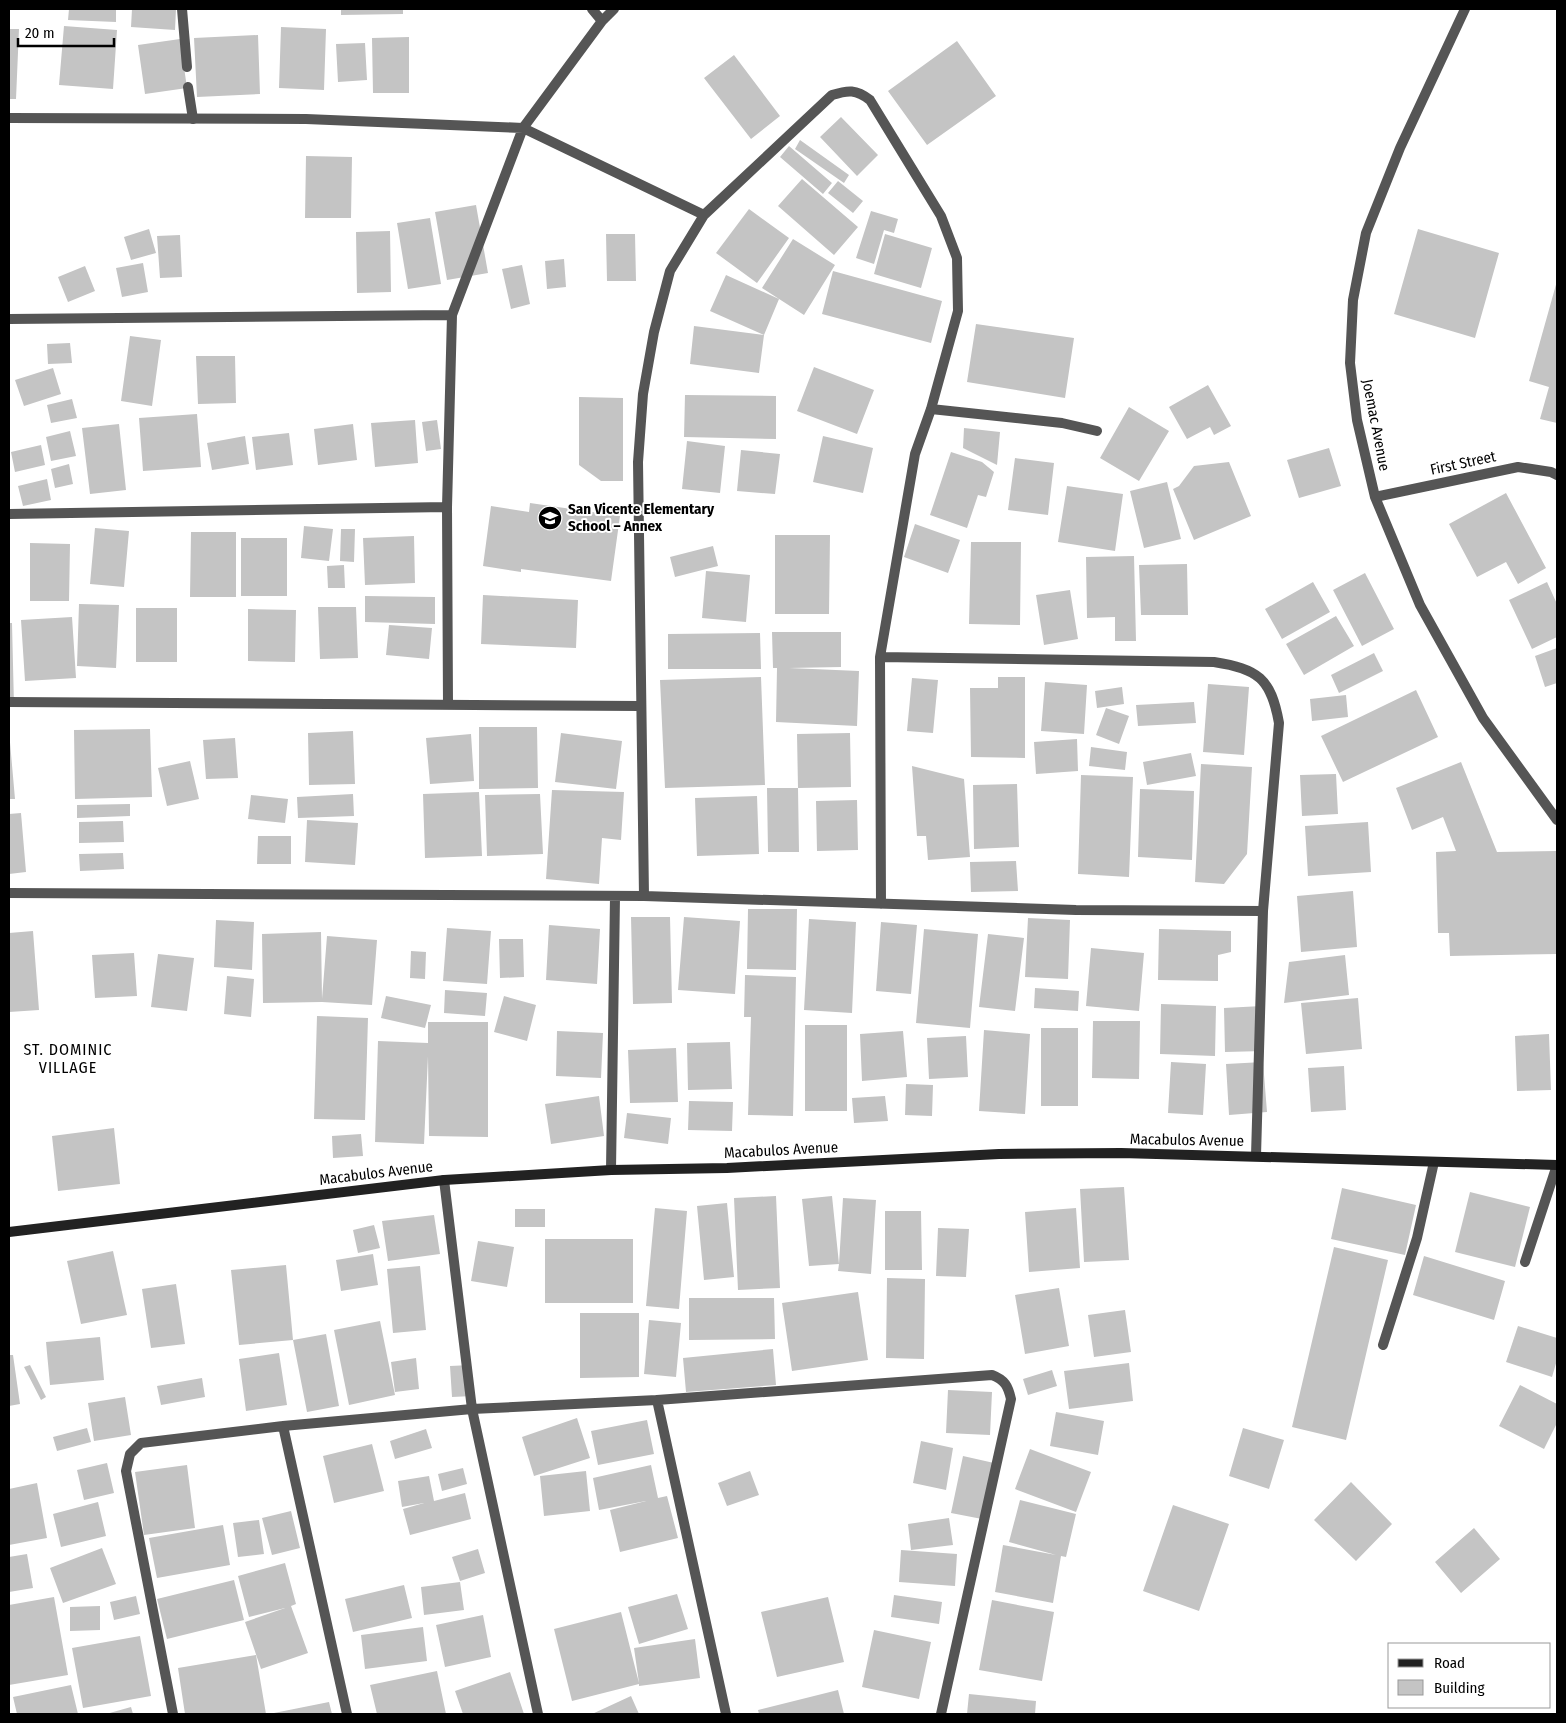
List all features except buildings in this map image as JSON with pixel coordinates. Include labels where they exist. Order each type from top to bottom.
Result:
[{"type":"street","points":[[182,9],[187,67]]},
{"type":"street","points":[[592,9],[602,21]]},
{"type":"street","points":[[448,704],[447,507],[452,315],[523,128],[602,21],[614,9]]},
{"type":"street","name":"Joemac Avenue","points":[[1465,9],[1400,148],[1366,233],[1353,300],[1350,363],[1356,420],[1375,497],[1420,605],[1482,718],[1557,820]]},
{"type":"street","points":[[188,87],[192,119]]},
{"type":"street","points":[[644,896],[638,462],[643,394],[654,332],[670,270],[704,215],[832,95],[847,90],[860,92],[870,100],[941,216],[957,258],[958,311],[932,409],[915,454],[880,657],[882,904]]},
{"type":"street","points":[[9,118],[306,120],[523,128],[704,215]]},
{"type":"street","points":[[9,319],[452,315]]},
{"type":"street","points":[[932,409],[1062,422],[1097,431]]},
{"type":"street","name":"First Street","points":[[1375,497],[1518,467],[1551,472],[1557,475]]},
{"type":"street","points":[[9,514],[447,507]]},
{"type":"street","points":[[880,657],[1214,662],[1243,667],[1260,678],[1275,697],[1279,723],[1263,911],[1256,1156]]},
{"type":"street","points":[[9,702],[640,706]]},
{"type":"street","points":[[9,893],[644,896],[1076,910],[1263,911]]},
{"type":"street","points":[[611,1170],[615,897]]},
{"type":"street","name":"Macabulos Avenue","points":[[9,1232],[444,1180],[611,1170],[727,1168],[999,1154],[1121,1153],[1557,1165]]},
{"type":"street","points":[[1383,1345],[1417,1238],[1434,1162]]},
{"type":"street","points":[[1525,1262],[1557,1165]]},
{"type":"street","points":[[444,1180],[472,1410],[538,1714]]},
{"type":"street","points":[[173,1714],[126,1471],[128,1459],[133,1449],[141,1443],[283,1426],[472,1410],[657,1400],[992,1375],[1001,1379],[1008,1386],[1011,1399],[941,1714]]},
{"type":"street","points":[[657,1400],[726,1714]]},
{"type":"street","points":[[283,1426],[348,1714]]},
{"type":"place","name":"San Vicente Elementary School – Annex","points":[[550,518]]},
{"type":"district","name":"ST. DOMINIC VILLAGE","points":[[68,1058]]}]
